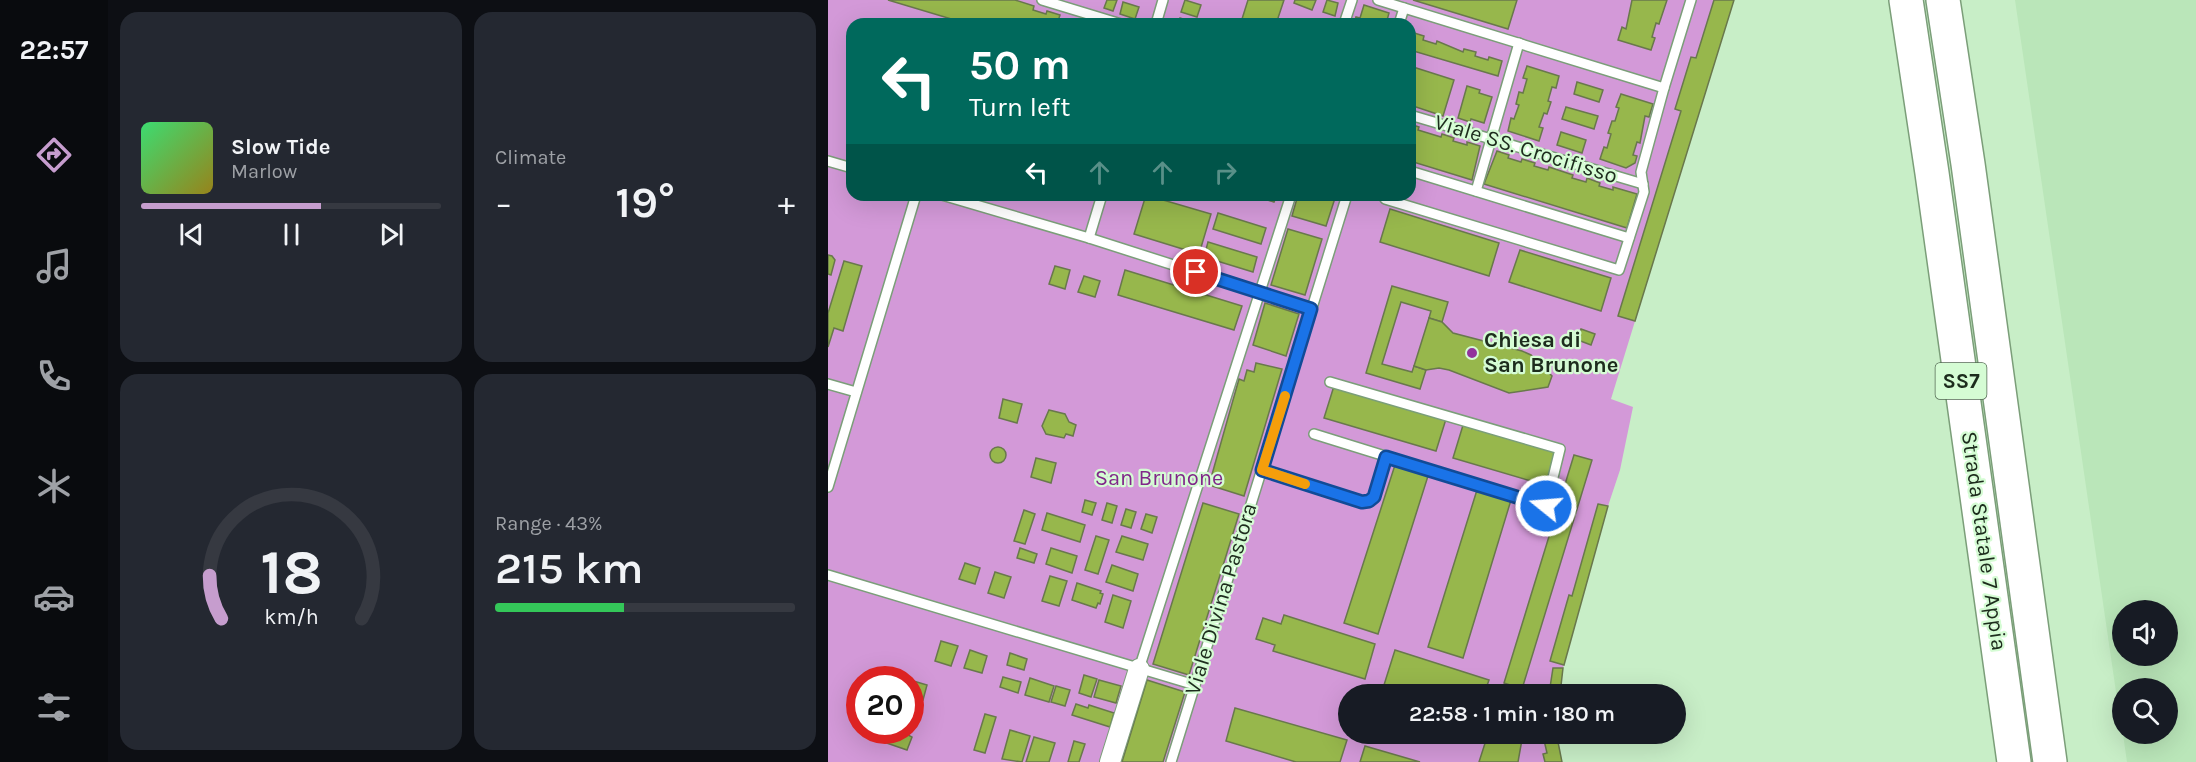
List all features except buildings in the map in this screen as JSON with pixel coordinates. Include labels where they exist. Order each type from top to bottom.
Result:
[{"type":"highway","name":"Strada Statale 7 Appia","points":[[1906,0],[2014,762]]},
{"type":"highway","name":"Strada Statale 7 Appia","points":[[1943,0],[1968,164],[2050,762]]},
{"type":"street","points":[[1110,762],[1139,669]]},
{"type":"lane","points":[[1042,0],[1100,18]]},
{"type":"lane","points":[[1158,18],[1163,0]]},
{"type":"lane","points":[[1346,18],[1352,0]]},
{"type":"lane","points":[[1378,0],[1664,88]]},
{"type":"lane","points":[[1392,201],[1619,270],[1644,192],[1641,172],[1691,0]]},
{"type":"lane","points":[[1401,18],[1404,8]]},
{"type":"lane","points":[[1476,191],[1519,43]]},
{"type":"lane","name":"Viale SS. Crocifisso","points":[[1416,117],[1643,184]]},
{"type":"lane","points":[[828,161],[846,166]]},
{"type":"lane","points":[[1416,173],[1629,238]]},
{"type":"lane","points":[[828,487],[914,201]]},
{"type":"lane","points":[[963,201],[1089,238],[1311,309]]},
{"type":"lane","points":[[1089,238],[1100,201]]},
{"type":"lane","points":[[1139,669],[1289,201]]},
{"type":"lane","name":"Viale Divina Pastora","points":[[1171,762],[1345,201]]},
{"type":"lane","points":[[1314,434],[1546,506],[1560,449],[1330,382]]},
{"type":"lane","points":[[828,384],[856,392]]},
{"type":"lane","points":[[1262,470],[1362,502],[1374,497],[1386,457]]},
{"type":"lane","points":[[828,575],[1194,685]]},
{"type":"shaded area","points":[[2015,0],[2196,0],[2196,762],[2127,762],[2124,744],[2178,744],[2178,678],[2114,678],[2112,666],[2178,666],[2178,600],[2112,600],[2112,664]]},
{"type":"green space","name":"San Brunone","points":[[828,0],[1734,0],[1611,399],[1633,407],[1620,470],[1563,668],[1561,684],[1338,684],[1338,744],[1559,744],[1562,762],[828,762]]},
{"type":"slow traffic","points":[[1285,396],[1262,470],[1305,484]]},
{"type":"place","name":"Chiesa di San Brunone","points":[[1472,353]]},
{"type":"route","points":[[1196,272],[1311,309],[1262,470],[1362,502],[1374,497],[1386,457],[1546,506]]}]
